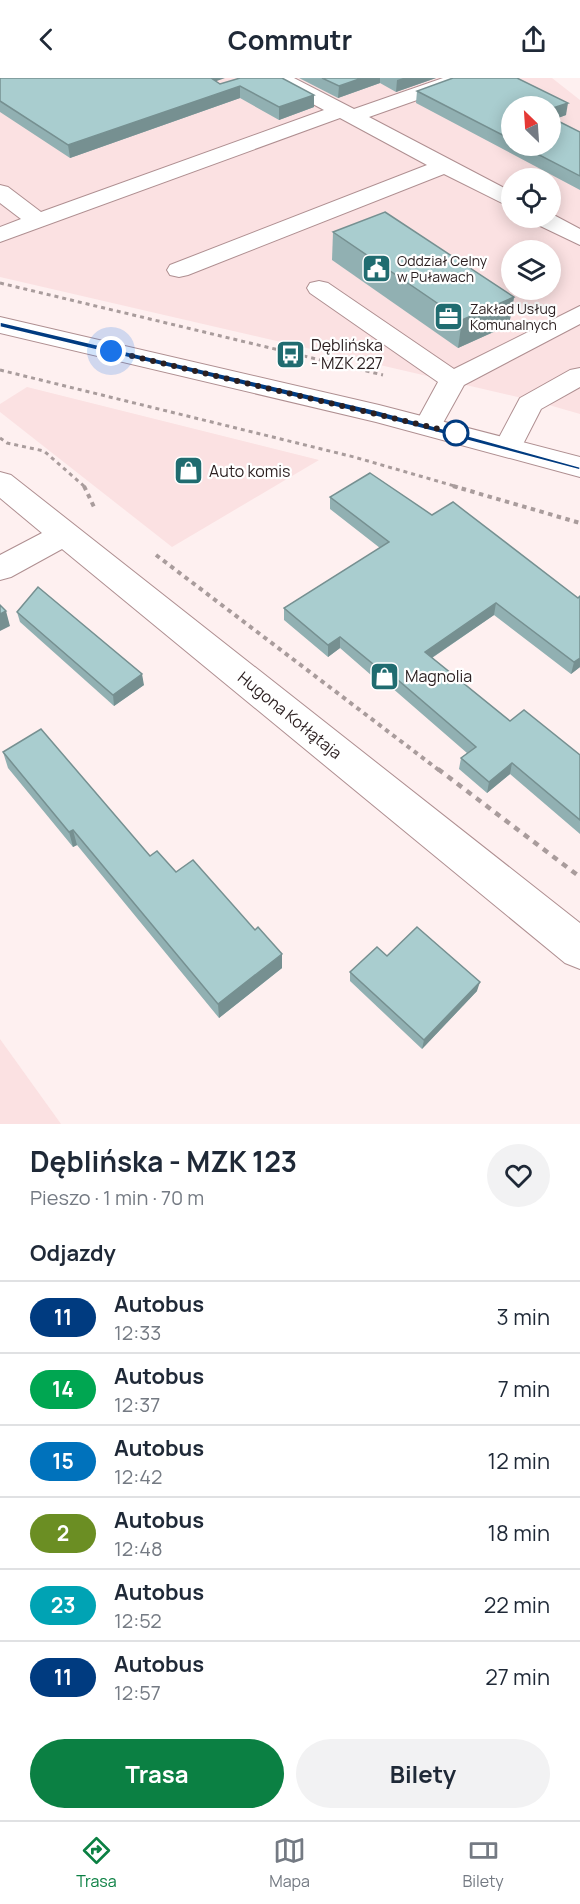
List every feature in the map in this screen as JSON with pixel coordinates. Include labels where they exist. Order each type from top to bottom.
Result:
[{"type":"street","points":[[279,78],[501,195]]},
{"type":"street","points":[[0,235],[346,114],[461,78]]},
{"type":"street","points":[[179,270],[446,165]]},
{"type":"street","points":[[0,192],[38,221]]},
{"type":"street","points":[[561,228],[580,238]]},
{"type":"street","points":[[319,288],[453,380]]},
{"type":"street","points":[[428,426],[453,380],[580,314]]},
{"type":"street","points":[[0,325],[428,426],[580,467]]},
{"type":"street","points":[[508,447],[530,404],[580,376]]},
{"type":"street","name":"Hugona Kołłątaja","points":[[0,482],[580,949]]},
{"type":"street","points":[[0,569],[65,534]]},
{"type":"path","points":[[0,283],[386,376]]},
{"type":"path","points":[[0,370],[354,457],[580,523]]},
{"type":"path","points":[[0,438],[7,443],[44,451],[84,486],[95,509],[105,516]]},
{"type":"path","points":[[152,552],[580,877]]},
{"type":"shaded area","points":[[0,78],[552,78],[580,100],[580,414],[535,401],[0,277]]},
{"type":"shaded area","name":"Auto komis","points":[[27,387],[319,460],[172,547],[0,412],[0,404]]},
{"type":"shaded area","points":[[0,1039],[61,1124],[0,1124]]},
{"type":"building","points":[[0,78],[211,78],[220,84],[240,78],[282,78],[314,95],[279,107],[240,86],[68,145],[0,101]]},
{"type":"building","points":[[322,78],[362,78],[339,86]]},
{"type":"building","points":[[453,78],[517,78],[554,96],[501,96],[501,134],[417,91]]},
{"type":"building","points":[[561,122],[580,132],[580,176],[541,156],[561,156]]},
{"type":"building","points":[[385,212],[501,288],[501,300],[507,300],[462,320],[333,232]]},
{"type":"building","points":[[370,473],[432,515],[453,502],[578,598],[580,596],[580,658],[574,662],[496,603],[425,652],[510,721],[524,710],[580,755],[580,820],[512,763],[489,782],[461,758],[476,747],[392,675],[389,677],[340,637],[328,645],[284,608],[389,542],[330,497]]},
{"type":"building","points":[[38,587],[142,674],[113,695],[17,612]]},
{"type":"building","points":[[0,605],[6,611],[0,614]]},
{"type":"building","points":[[41,729],[150,856],[157,851],[176,872],[193,860],[255,930],[258,927],[282,954],[218,1004],[73,830],[69,832],[3,752]]},
{"type":"building","points":[[417,927],[480,982],[424,1040],[350,972],[377,947],[387,956]]},
{"type":"bus line","name":"11","points":[[0,325],[379,414],[542,455],[580,467]]},
{"type":"place","name":"Oddział Celny w Puławach","points":[[376,269]]},
{"type":"place","name":"Zakład Usług Komunalnych","points":[[449,317]]},
{"type":"place","name":"Dęblińska - MZK 227","points":[[290,354]]},
{"type":"place","name":"Auto komis","points":[[188,471]]},
{"type":"place","name":"Magnolia","points":[[384,676]]},
{"type":"route","points":[[111,351],[456,433]]}]
